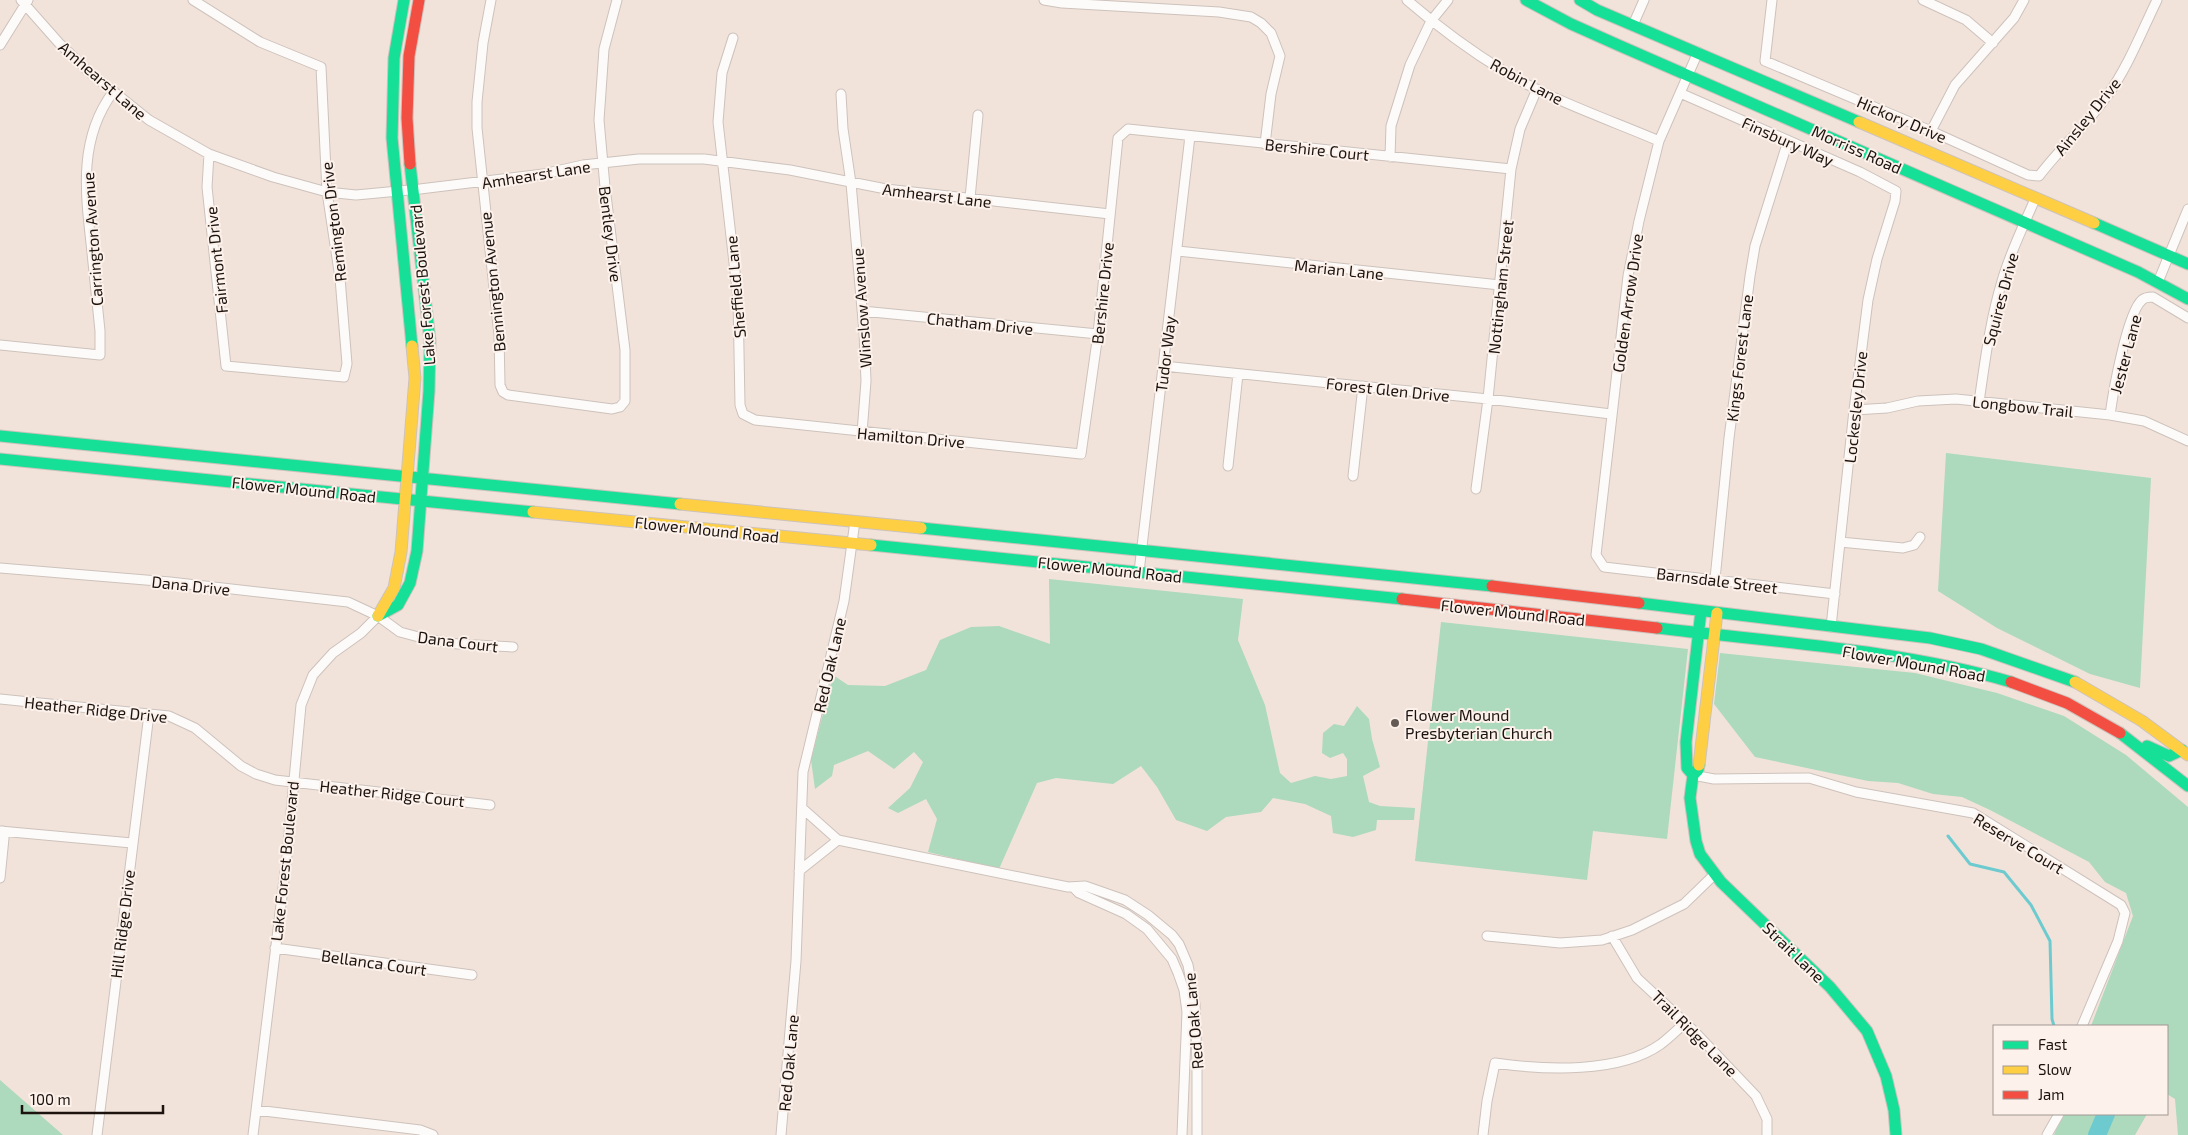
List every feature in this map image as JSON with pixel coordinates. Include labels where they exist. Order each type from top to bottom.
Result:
[{"type":"main road","name":"Lake Forest Boulevard","points":[[378,616],[394,588],[400,552],[415,378],[392,138],[392,90],[398,30],[404,0]]},
{"type":"main road","name":"Lake Forest Boulevard","points":[[378,616],[398,605],[410,583],[417,551],[424,478],[430,341],[409,153],[406,101],[409,56],[419,0]]},
{"type":"main road","name":"Morriss Road","points":[[1526,0],[1571,24],[2025,222],[2158,282],[2188,299]]},
{"type":"main road","name":"Morriss Road","points":[[1580,0],[1597,10],[1964,166],[2035,200],[2188,264]]},
{"type":"main road","name":"Flower Mound Road","points":[[0,436],[1445,580],[1930,638],[1981,649],[2068,679],[2142,721],[2185,753]]},
{"type":"main road","name":"Flower Mound Road","points":[[0,459],[1139,572],[1698,632],[1877,654],[1977,672],[2067,703],[2126,736],[2188,786]]},
{"type":"main road","points":[[1442,604],[1445,580]]},
{"type":"main road","name":"Strait Lane","points":[[1693,775],[1687,768],[1686,742],[1701,611]]},
{"type":"main road","name":"Strait Lane","points":[[1717,613],[1700,761],[1698,770],[1693,775],[1690,798],[1697,848],[1721,882],[1830,987],[1867,1031],[1886,1076],[1894,1110],[1896,1135]]},
{"type":"main road","points":[[2126,736],[2169,756],[2185,753]]},
{"type":"street","name":"Remington Drive","points":[[193,0],[260,42],[321,67],[327,192],[340,278],[347,364],[344,377]]},
{"type":"street","name":"Bennington Avenue","points":[[491,0],[483,43],[477,102],[482,183],[499,334],[500,385]]},
{"type":"street","name":"Bentley Drive","points":[[500,385],[503,392],[508,395],[612,410],[620,407],[624,401],[626,390],[625,350],[599,120],[604,49],[617,0]]},
{"type":"street","points":[[1044,0],[1062,3],[1219,12],[1251,17],[1261,23],[1271,33],[1280,56],[1271,94],[1265,144]]},
{"type":"street","name":"Robin Lane","points":[[1407,0],[1431,21],[1506,73],[1537,89],[1660,141]]},
{"type":"street","points":[[1390,157],[1392,126],[1410,64],[1431,21],[1448,0]]},
{"type":"street","points":[[1634,25],[1644,0]]},
{"type":"street","name":"Hickory Drive","points":[[1772,0],[1765,61],[1931,131],[2028,175],[2039,176]]},
{"type":"street","points":[[1923,0],[1966,20],[1993,43]]},
{"type":"street","points":[[1931,131],[1955,86],[2014,18],[2024,0]]},
{"type":"street","name":"Ainsley Drive","points":[[2039,176],[2057,152],[2077,133],[2107,97],[2125,68],[2157,0]]},
{"type":"street","name":"Amhearst Lane","points":[[25,1],[59,43],[113,92],[149,120],[210,154],[273,177],[327,192],[356,195],[482,183],[603,163],[669,159],[722,160],[790,170],[886,189],[1110,214]]},
{"type":"street","points":[[0,44],[25,1]]},
{"type":"street","name":"Sheffield Lane","points":[[733,38],[720,86],[718,122],[738,298],[740,405],[743,414]]},
{"type":"street","name":"Golden Arrow Drive","points":[[1600,562],[1596,555],[1629,268],[1660,141],[1698,52]]},
{"type":"street","name":"Nottingham Street","points":[[1476,489],[1488,399],[1512,168],[1520,128],[1537,89]]},
{"type":"street","name":"Carrington Avenue","points":[[0,345],[100,355],[100,331],[85,188],[87,153],[102,106],[113,92]]},
{"type":"street","name":"Finsbury Way","points":[[1680,93],[1860,172],[1896,191]]},
{"type":"street","name":"Winslow Avenue","points":[[842,94],[843,128],[851,182],[862,311],[866,381],[862,433]]},
{"type":"street","points":[[970,198],[978,115]]},
{"type":"street","name":"Bershire Court","points":[[1124,132],[1128,130],[1512,168]]},
{"type":"street","name":"Bershire Drive","points":[[1081,454],[1098,334],[1118,138],[1124,132]]},
{"type":"street","name":"Tudor Way","points":[[1139,572],[1178,252],[1190,136]]},
{"type":"street","name":"Kings Forest Lane","points":[[1715,579],[1729,438],[1751,269],[1763,218],[1788,141]]},
{"type":"street","name":"Fairmont Drive","points":[[210,154],[207,187],[226,366],[344,377]]},
{"type":"street","name":"Lockesley Drive","points":[[1831,627],[1854,410],[1868,300],[1895,201],[1896,191]]},
{"type":"street","name":"Squires Drive","points":[[1979,402],[1993,316],[2013,248],[2035,200]]},
{"type":"street","points":[[2158,282],[2188,209]]},
{"type":"street","name":"Marian Lane","points":[[1178,252],[1500,285]]},
{"type":"street","name":"Jester Lane","points":[[2110,415],[2116,380],[2130,327],[2141,300],[2147,297],[2158,300],[2188,318]]},
{"type":"street","name":"Chatham Drive","points":[[862,311],[1098,334]]},
{"type":"street","name":"Forest Glen Drive","points":[[1163,366],[1488,399],[1611,414]]},
{"type":"street","points":[[1228,466],[1238,374]]},
{"type":"street","points":[[1353,476],[1363,386]]},
{"type":"street","name":"Longbow Trail","points":[[1854,410],[1887,408],[1936,400],[1979,402],[2110,415],[2144,421],[2188,441]]},
{"type":"street","name":"Hamilton Drive","points":[[743,414],[755,420],[862,433],[1081,454]]},
{"type":"street","name":"Red Oak Lane","points":[[781,1135],[796,961],[804,772],[839,625],[855,521]]},
{"type":"street","points":[[1840,542],[1903,548],[1914,545],[1920,537]]},
{"type":"street","name":"Barnsdale Street","points":[[1600,562],[1604,567],[1835,594]]},
{"type":"street","name":"Dana Drive","points":[[0,568],[170,582],[348,602],[378,616]]},
{"type":"street","name":"Dana Court","points":[[378,616],[400,632],[426,639],[513,647]]},
{"type":"street","name":"Lake Forest Boulevard","points":[[253,1135],[287,855],[301,705],[314,675],[333,653],[361,633],[378,616]]},
{"type":"street","name":"Heather Ridge Drive","points":[[0,699],[168,716],[195,728],[220,750],[256,774],[275,780],[293,782]]},
{"type":"street","name":"Hill Ridge Drive","points":[[98,1135],[149,714]]},
{"type":"street","name":"Reserve Court","points":[[1693,775],[1733,779],[1791,776],[1809,778],[1856,792],[1972,813],[2121,905],[2125,912],[2118,941],[2082,1025]]},
{"type":"street","name":"Heather Ridge Court","points":[[293,782],[490,805]]},
{"type":"street","name":"Red Oak Lane","points":[[802,808],[838,840],[1073,887],[1085,886],[1125,900],[1148,915],[1172,935],[1188,965],[1195,1004],[1197,1135]]},
{"type":"street","points":[[0,878],[4,838],[1,831],[132,843]]},
{"type":"street","points":[[799,871],[838,840]]},
{"type":"street","points":[[1487,936],[1560,943],[1602,940],[1632,930],[1684,904],[1715,874]]},
{"type":"street","name":"Red Oak Lane","points":[[1073,887],[1079,893],[1126,914],[1147,930],[1172,960],[1178,973],[1184,990],[1187,1012],[1182,1135]]},
{"type":"street","name":"Trail Ridge Lane","points":[[1612,936],[1637,978],[1684,1024],[1694,1031],[1756,1096],[1767,1119],[1767,1135]]},
{"type":"street","name":"Bellanca Court","points":[[275,948],[472,975]]},
{"type":"street","points":[[1483,1135],[1487,1101],[1495,1063],[1555,1068],[1606,1064],[1637,1056],[1661,1045],[1684,1024]]},
{"type":"street","points":[[256,1110],[420,1130],[433,1135]]},
{"type":"street","points":[[2047,1135],[2058,1115]]},
{"type":"green space","points":[[1946,453],[2151,478],[2140,688],[2090,674],[1997,628],[1938,591]]},
{"type":"green space","points":[[1049,579],[1243,599],[1238,640],[1265,705],[1280,773],[1291,783],[1315,776],[1331,779],[1347,776],[1347,759],[1343,753],[1330,758],[1322,753],[1323,733],[1334,724],[1344,726],[1357,706],[1369,719],[1372,739],[1380,767],[1363,776],[1369,802],[1380,806],[1415,808],[1414,820],[1377,820],[1376,830],[1353,837],[1333,833],[1331,816],[1305,804],[1273,798],[1261,812],[1226,817],[1207,831],[1176,820],[1157,787],[1141,766],[1113,784],[1056,778],[1037,783],[999,869],[928,852],[937,819],[926,799],[898,813],[888,808],[910,788],[923,762],[914,752],[894,769],[868,751],[834,765],[832,776],[815,789],[811,760],[833,675],[848,685],[885,686],[926,670],[940,640],[971,627],[999,626],[1050,644]]},
{"type":"green space","points":[[1441,622],[1688,649],[1667,839],[1593,831],[1587,880],[1415,861]]},
{"type":"green space","points":[[1720,653],[1915,673],[1997,693],[2064,716],[2126,755],[2188,807],[2188,1135],[2178,1135],[2175,1099],[2168,1095],[2168,1025],[2091,1025],[2133,916],[2126,893],[2105,882],[2089,862],[1962,797],[1933,794],[1898,783],[1868,781],[1755,757],[1714,704]]},
{"type":"green space","points":[[0,1080],[63,1135],[0,1135]]},
{"type":"green space","points":[[2063,1115],[2146,1115],[2135,1135],[2054,1135]]},
{"type":"waterway","points":[[1948,836],[1970,864],[2004,872],[2031,905],[2050,941],[2054,1025]]},
{"type":"waterway","points":[[2097,1135],[2106,1115]]},
{"type":"traffic: fast","points":[[404,0],[394,58],[392,138],[412,346]]},
{"type":"traffic: fast","points":[[1526,0],[1571,24],[1618,45],[2138,272],[2188,299]]},
{"type":"traffic: fast","points":[[1580,0],[1597,10],[1859,122]]},
{"type":"traffic: fast","points":[[378,616],[398,605],[410,583],[417,551],[429,391],[430,341],[410,164]]},
{"type":"traffic: fast","points":[[2094,223],[2188,264]]},
{"type":"traffic: fast","points":[[0,436],[680,504]]},
{"type":"traffic: fast","points":[[0,459],[533,512]]},
{"type":"traffic: fast","points":[[921,528],[1492,586]]},
{"type":"traffic: fast","points":[[871,545],[1402,599]]},
{"type":"traffic: fast","points":[[1639,603],[1930,638],[1981,649],[2075,682]]},
{"type":"traffic: fast","points":[[1693,775],[1687,768],[1686,742],[1701,611]]},
{"type":"traffic: fast","points":[[1657,628],[1881,654],[1969,671],[2011,682]]},
{"type":"traffic: fast","points":[[2120,733],[2188,786]]},
{"type":"traffic: fast","points":[[2147,746],[2169,756],[2182,750]]},
{"type":"traffic: fast","points":[[1699,765],[1698,770],[1693,775],[1690,798],[1696,841],[1700,854],[1721,882],[1830,987],[1867,1031],[1886,1076],[1894,1110],[1896,1135]]},
{"type":"traffic: slow","points":[[1859,122],[2094,223]]},
{"type":"traffic: slow","points":[[378,616],[394,588],[401,552],[415,378],[412,346]]},
{"type":"traffic: slow","points":[[680,504],[921,528]]},
{"type":"traffic: slow","points":[[533,512],[871,545]]},
{"type":"traffic: slow","points":[[1699,765],[1717,613]]},
{"type":"traffic: slow","points":[[2075,682],[2142,721],[2188,755]]},
{"type":"traffic: jam","points":[[410,164],[407,118],[409,56],[419,0]]},
{"type":"traffic: jam","points":[[1492,586],[1639,603]]},
{"type":"traffic: jam","points":[[1402,599],[1657,628]]},
{"type":"traffic: jam","points":[[2011,682],[2067,703],[2120,733]]},
{"type":"place","name":"Flower Mound Presbyterian Church","points":[[1395,723]]}]
